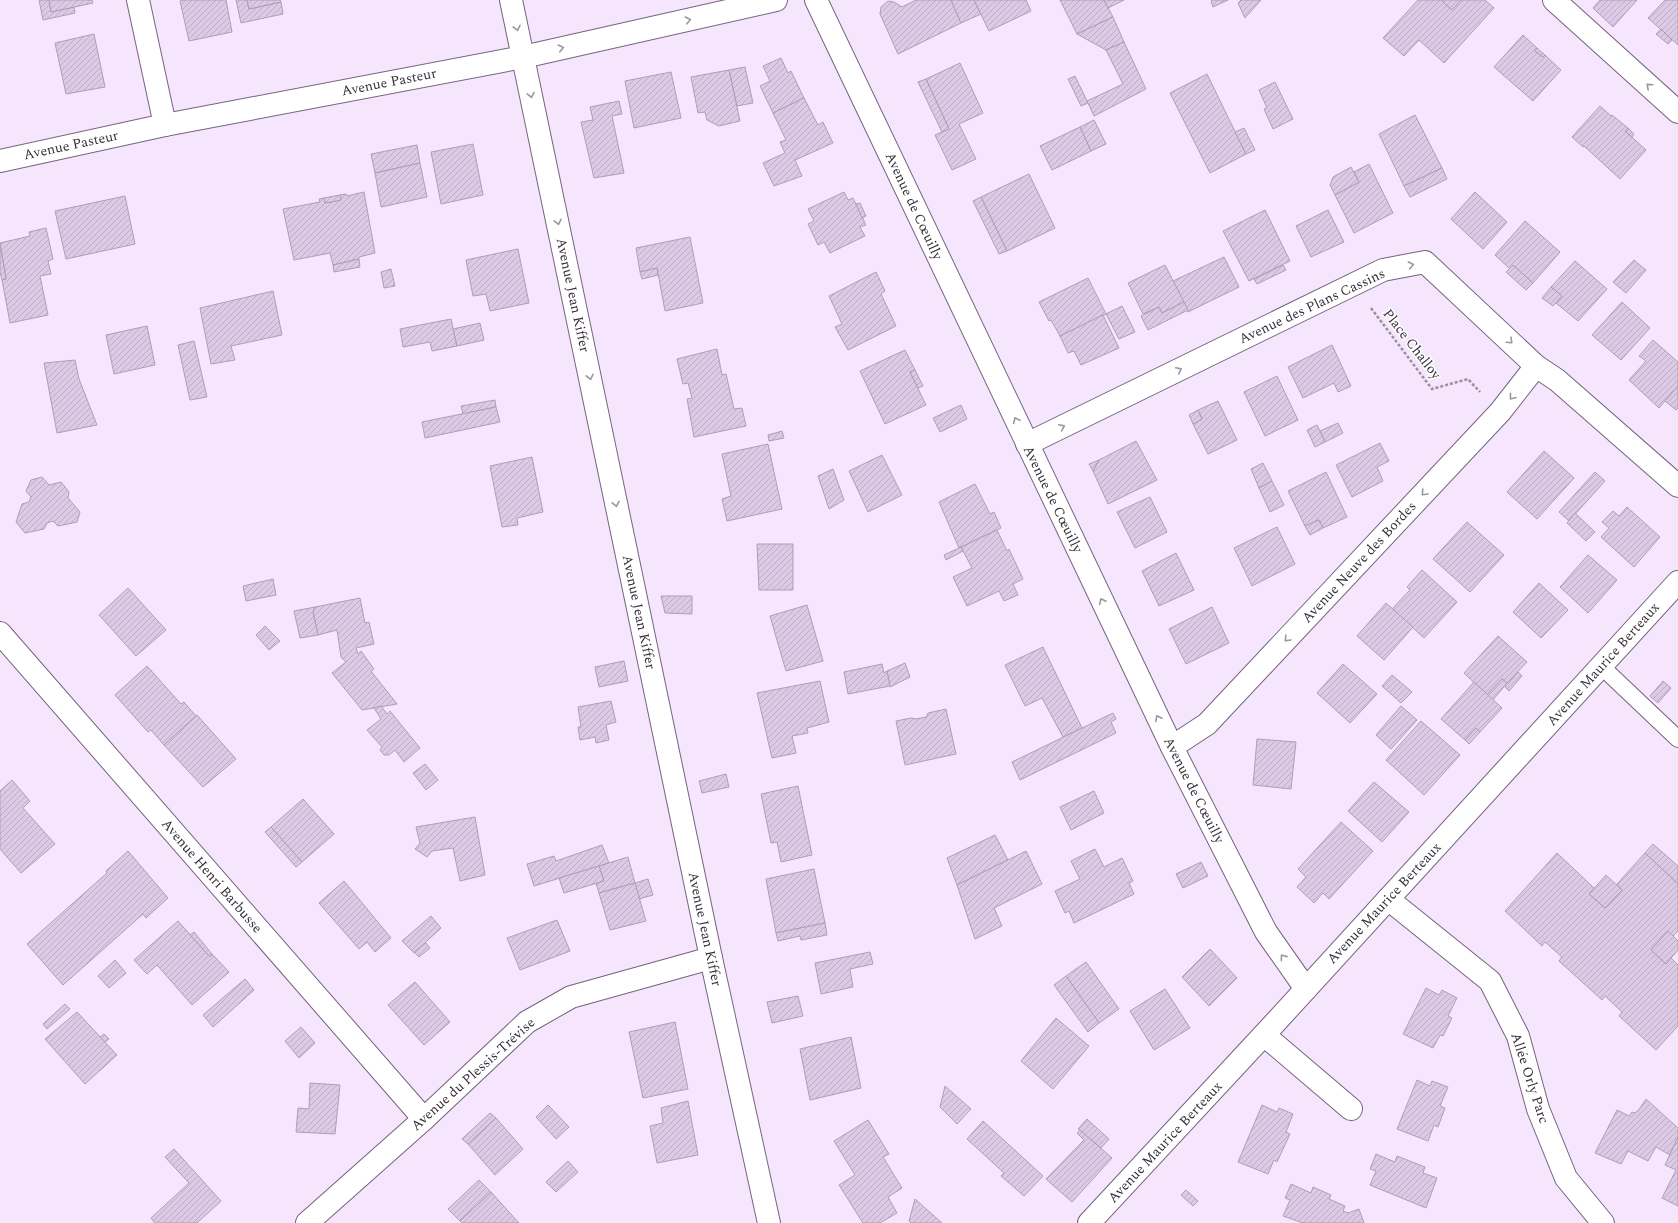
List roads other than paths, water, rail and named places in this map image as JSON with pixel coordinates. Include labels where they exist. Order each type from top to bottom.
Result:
[{"type":"street","points":[[138,0],[164,125]]},
{"type":"street","name":"Avenue Jean Kiffer","points":[[511,0],[710,958],[769,1223]]},
{"type":"street","name":"Avenue Pasteur","points":[[0,161],[164,125],[523,57],[776,0]]},
{"type":"street","name":"Avenue de Cœuilly","points":[[816,0],[1172,747],[1266,932],[1306,989]]},
{"type":"street","points":[[1554,0],[1678,112]]},
{"type":"street","name":"Avenue des Plans Cassins","points":[[1027,444],[1383,270],[1425,262],[1536,366],[1557,380],[1678,486]]},
{"type":"street","name":"Avenue Neuve des Bordes","points":[[1172,747],[1207,724],[1500,412],[1536,366]]},
{"type":"street","name":"Avenue Maurice Berteaux","points":[[1089,1223],[1264,1035],[1678,582]]},
{"type":"street","name":"Avenue Henri Barbusse","points":[[0,633],[424,1119]]},
{"type":"street","name":"Allée Orly Parc","points":[[1388,899],[1490,981],[1518,1036],[1538,1109],[1566,1178],[1603,1223]]},
{"type":"street","name":"Avenue du Plessis-Trévise","points":[[307,1223],[424,1119],[527,1022],[572,998],[710,958]]},
{"type":"street","points":[[1264,1035],[1350,1109]]},
{"type":"lane","points":[[1601,666],[1678,738]]}]
